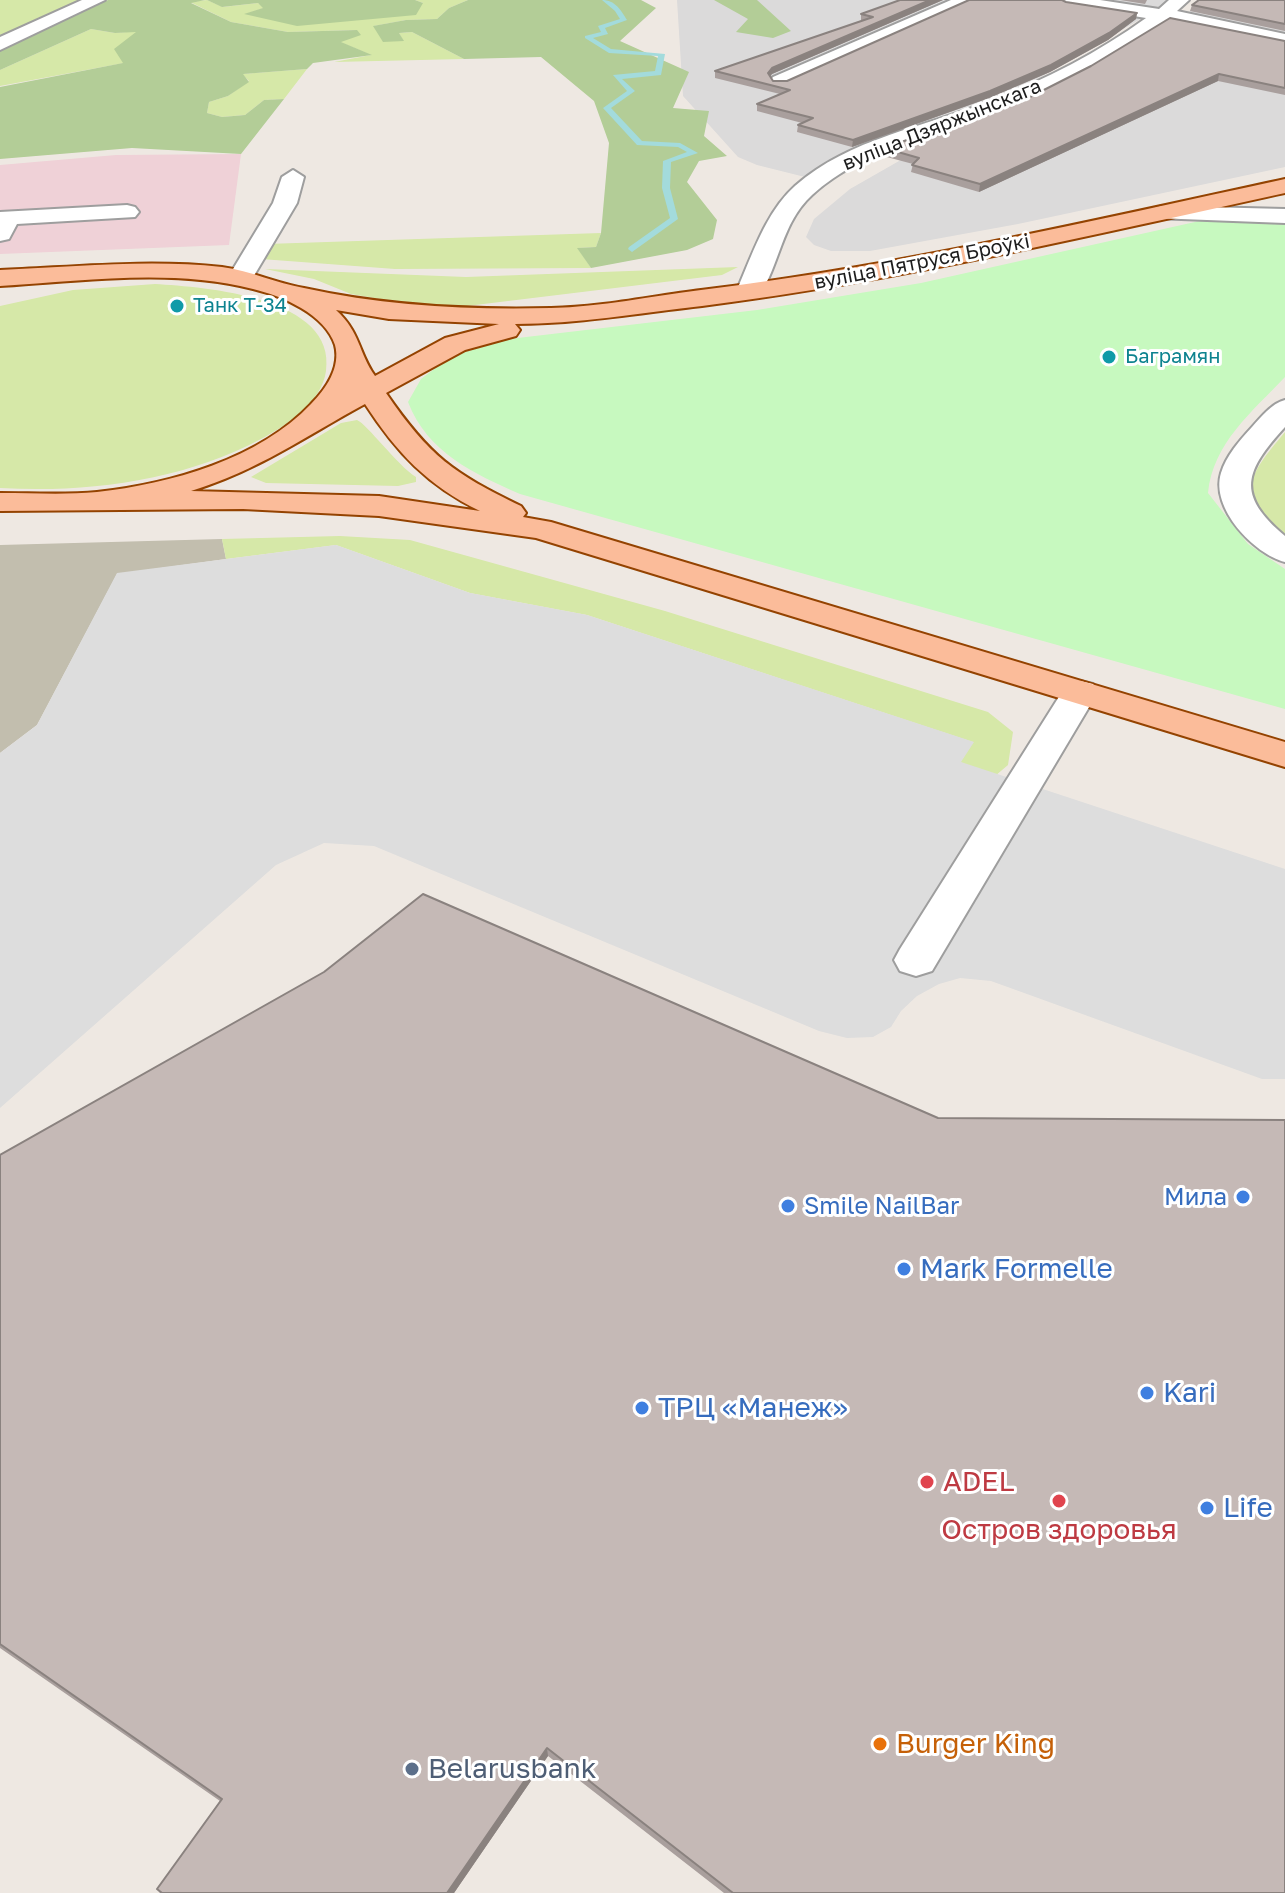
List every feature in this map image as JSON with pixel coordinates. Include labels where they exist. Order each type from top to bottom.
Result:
[{"type":"main road","name":"вуліца Пятруся Броўкі","points":[[297,295],[389,311],[457,316],[555,316],[749,292],[912,267],[1285,186]]},
{"type":"main road","points":[[0,278],[174,272],[240,279],[297,295],[330,317],[347,340],[351,361],[409,445],[449,482],[540,529]]},
{"type":"main road","points":[[0,292],[116,274]]},
{"type":"main road","name":"вуліца Пятруся Броўкі","points":[[314,420],[455,344],[555,316]]},
{"type":"main road","points":[[98,501],[198,481],[268,449],[314,420],[343,387],[351,361]]},
{"type":"main road","points":[[0,502],[243,500],[379,506],[540,529],[1285,755]]},
{"type":"street","points":[[0,44],[96,0]]},
{"type":"street","points":[[780,81],[966,0]]},
{"type":"street","points":[[1065,0],[1172,7],[1285,40]]},
{"type":"street","name":"вуліца Дзяржынскага","points":[[749,292],[785,214],[802,191],[834,169],[882,147],[998,106],[1056,79],[1172,7]]},
{"type":"street","points":[[240,279],[285,203],[293,177]]},
{"type":"street","points":[[0,234],[8,217],[127,212]]},
{"type":"street","points":[[1163,213],[1285,216]]},
{"type":"street","points":[[1284,412],[1239,463],[1235,485],[1241,511],[1264,537],[1285,552]]},
{"type":"street","points":[[916,960],[1080,692]]},
{"type":"shaded area","points":[[677,0],[1167,0],[1156,10],[1043,76],[984,103],[851,153],[805,177],[738,157],[683,96]]},
{"type":"shaded area","points":[[1203,0],[1285,0],[1285,167],[1018,224],[870,251],[831,251],[814,245],[806,237],[814,219],[850,189],[899,161],[1024,109],[1180,20]]},
{"type":"shaded area","points":[[241,154],[229,245],[0,254],[0,165],[116,155]]},
{"type":"shaded area","points":[[222,539],[226,559],[117,574],[37,725],[0,753],[0,545]]},
{"type":"shaded area","points":[[336,545],[470,593],[587,615],[974,742],[961,762],[1285,869],[1285,1079],[1262,1079],[991,981],[960,978],[939,984],[917,996],[901,1011],[891,1027],[873,1037],[847,1038],[819,1031],[374,846],[324,843],[276,865],[0,1108],[0,753],[37,725],[117,573]]},
{"type":"green space","points":[[0,0],[85,0],[0,39]]},
{"type":"green space","points":[[108,0],[205,0],[191,3],[231,22],[288,32],[357,30],[361,35],[341,42],[372,55],[313,63],[307,69],[243,74],[249,82],[228,96],[209,102],[207,113],[222,117],[245,115],[264,100],[284,99],[241,154],[132,148],[0,159],[0,87],[123,63],[114,49],[136,32],[91,29],[0,70],[0,50]]},
{"type":"green space","points":[[207,0],[223,7],[258,3],[264,8],[246,14],[423,3],[415,0],[468,0],[449,8],[437,19],[406,20],[374,26],[403,41],[399,33],[412,32],[464,59],[334,62],[371,55],[340,42],[357,30],[288,32],[231,22],[190,2]]},
{"type":"green space","points":[[207,0],[415,0],[423,3],[416,15],[297,26],[244,14],[263,8],[258,3],[222,7]]},
{"type":"green space","points":[[468,0],[641,0],[656,8],[620,41],[689,72],[673,108],[709,111],[704,136],[727,156],[699,161],[687,182],[717,220],[713,239],[687,250],[591,268],[577,248],[596,247],[601,233],[609,143],[594,101],[541,57],[464,59],[412,32],[399,33],[404,41],[383,42],[373,26],[437,19],[449,8]]},
{"type":"green space","points":[[714,0],[757,0],[791,31],[773,38],[736,32],[748,19]]},
{"type":"green space","points":[[91,29],[115,33],[138,31],[124,63],[0,86],[0,70]]},
{"type":"green space","points":[[307,69],[284,99],[264,100],[245,115],[222,117],[207,113],[209,102],[228,96],[249,81],[242,74]]},
{"type":"green space","points":[[1213,218],[1285,220],[1285,377],[1247,416],[1226,444],[1211,475],[1208,493],[1248,544],[1285,569],[1285,709],[520,494],[469,469],[440,448],[427,435],[408,402],[421,379],[441,364],[465,352],[509,339],[757,310],[921,283]]},
{"type":"green space","points":[[601,233],[596,247],[578,248],[591,268],[395,269],[261,259],[266,244]]},
{"type":"green space","points":[[738,267],[722,275],[467,306],[419,305],[351,294],[314,279],[265,269],[466,277]]},
{"type":"green space","points":[[155,284],[234,293],[290,312],[311,327],[324,346],[326,371],[318,393],[301,412],[271,434],[199,465],[100,486],[0,488],[0,306],[73,290]]},
{"type":"green space","points":[[357,420],[416,477],[416,482],[398,486],[266,483],[251,477],[341,423]]},
{"type":"green space","points":[[1285,432],[1285,537],[1259,507],[1253,496],[1252,484],[1255,473]]},
{"type":"green space","points":[[340,536],[410,540],[665,611],[988,712],[1013,732],[1008,765],[995,776],[960,762],[973,742],[587,615],[470,593],[336,545],[226,559],[222,539]]},
{"type":"building","points":[[900,0],[930,0],[772,68],[768,73],[773,81],[787,81],[969,0],[1062,0],[1137,13],[1109,33],[1051,65],[990,91],[853,140],[798,125],[813,118],[757,104],[790,90],[715,71],[873,17],[861,14]]},
{"type":"building","points":[[1199,0],[1285,0],[1285,24],[1192,5]]},
{"type":"building","points":[[1170,18],[1285,41],[1285,88],[1219,74],[980,184],[912,165],[919,158],[884,148],[1030,97],[1091,66]]},
{"type":"building","name":"ТРЦ «Манеж»","points":[[423,894],[938,1118],[1285,1120],[1285,1893],[733,1893],[547,1748],[447,1893],[162,1893],[157,1889],[222,1799],[0,1644],[0,1155],[324,972]]},
{"type":"waterway","points":[[605,0],[618,10],[624,20],[600,27],[606,33],[587,37],[609,51],[662,54],[658,73],[616,77],[631,91],[607,108],[640,143],[680,145],[694,153],[667,161],[666,188],[674,219],[632,249]]},
{"type":"place","name":"Танк Т-34","points":[[177,306]]},
{"type":"place","name":"Баграмян","points":[[1109,357]]},
{"type":"place","name":"Мила","points":[[1243,1197]]},
{"type":"place","name":"Smile NailBar","points":[[788,1206]]},
{"type":"place","name":"Mark Formelle","points":[[904,1269]]},
{"type":"place","name":"Kari","points":[[1147,1393]]},
{"type":"place","name":"ТРЦ «Манеж»","points":[[642,1408]]},
{"type":"place","name":"ADEL","points":[[927,1482]]},
{"type":"place","name":"Остров здоровья","points":[[1059,1501]]},
{"type":"place","name":"Life","points":[[1207,1508]]},
{"type":"place","name":"Burger King","points":[[880,1744]]},
{"type":"place","name":"Belarusbank","points":[[412,1769]]}]
